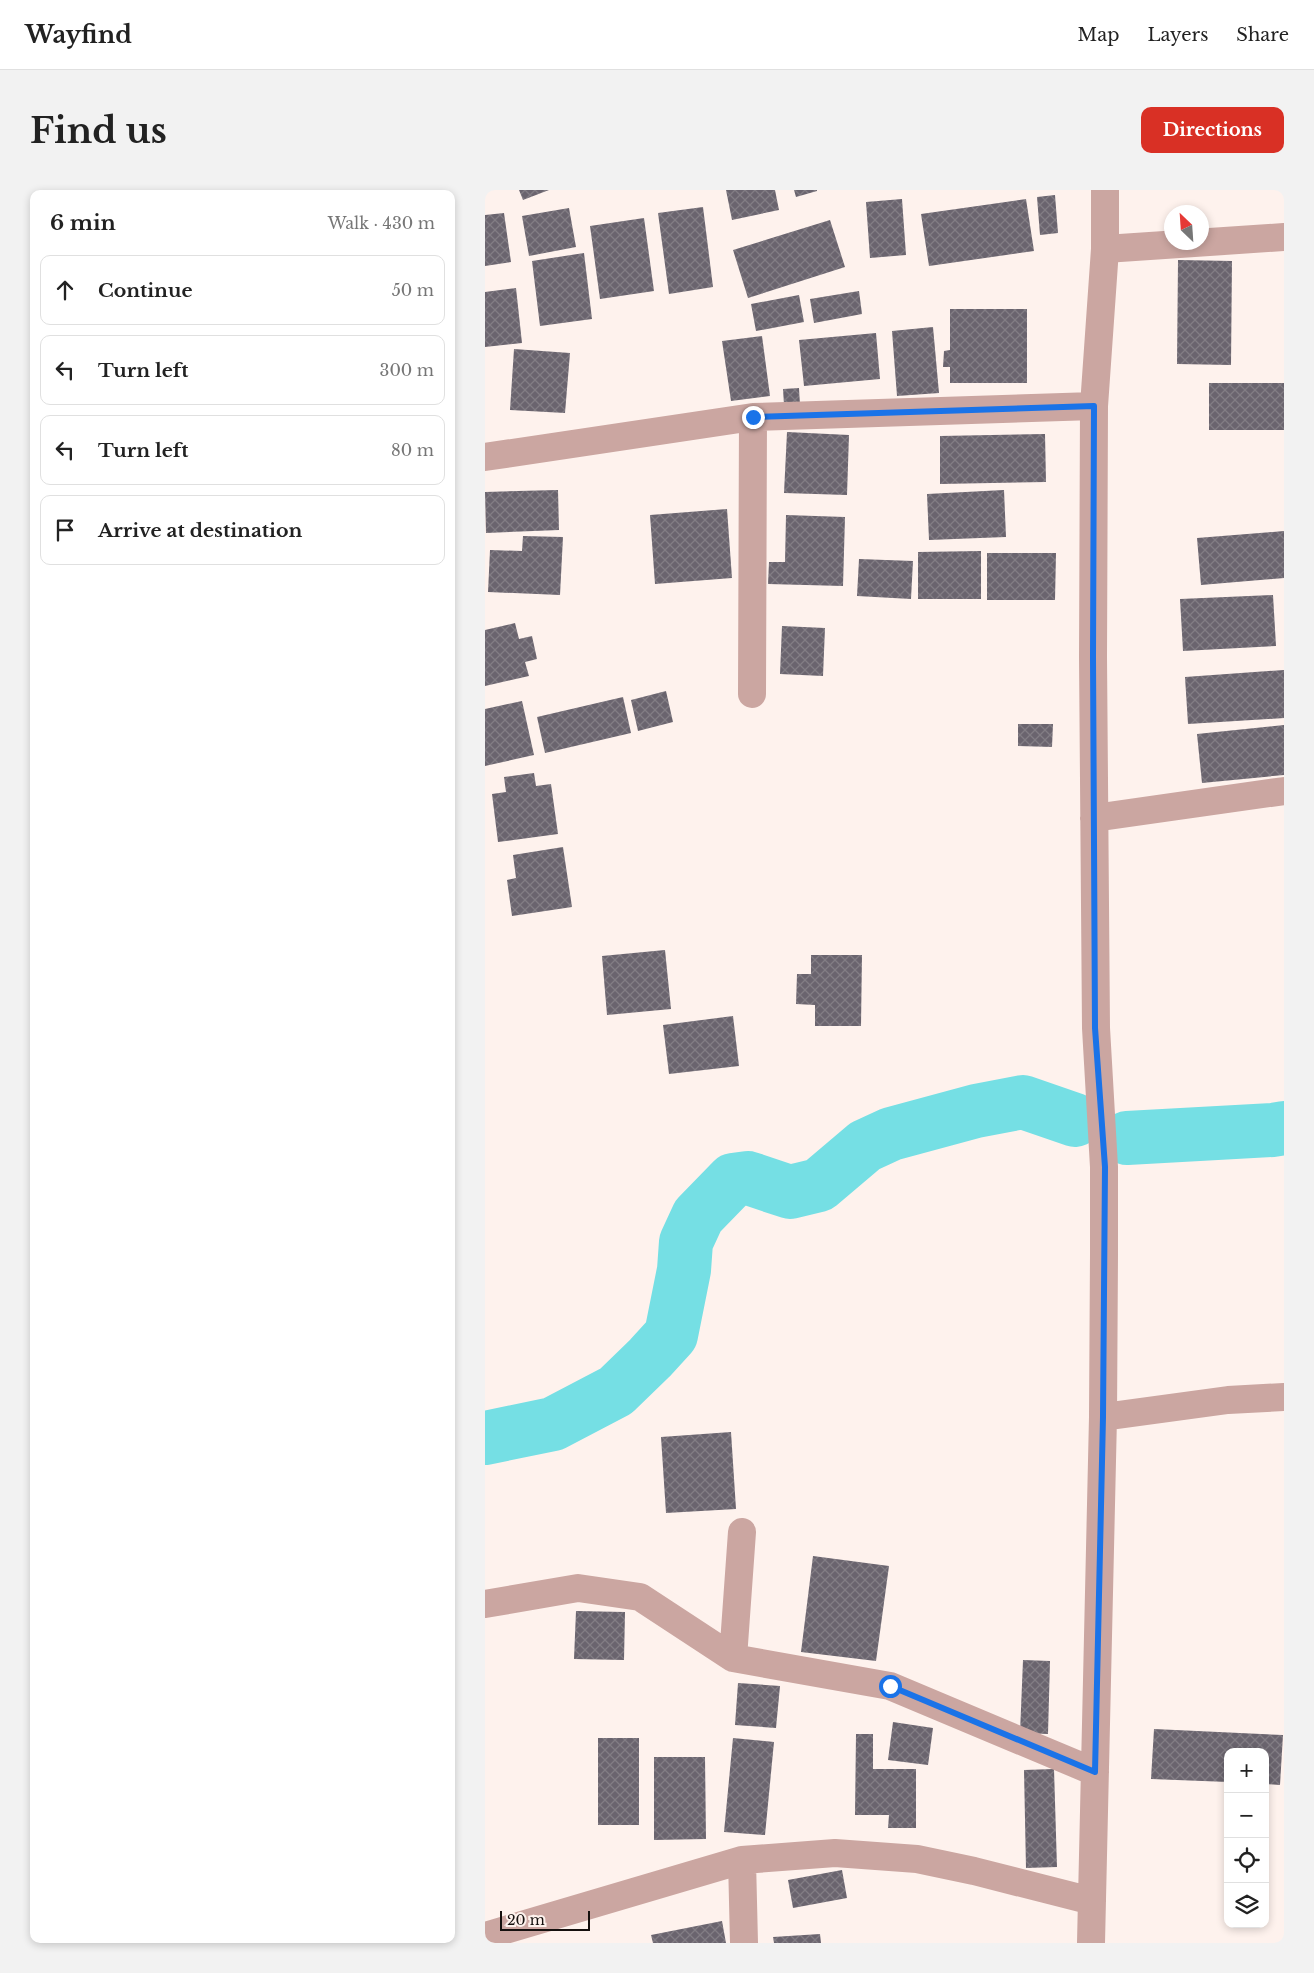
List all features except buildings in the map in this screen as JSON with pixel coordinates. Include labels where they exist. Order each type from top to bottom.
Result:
[{"type":"street","points":[[1091,1943],[1103,1417],[1105,1167],[1095,1028],[1094,406],[1105,249],[1105,190]]},
{"type":"street","points":[[1105,249],[1284,238]]},
{"type":"street","points":[[485,457],[753,417],[1094,406]]},
{"type":"street","points":[[752,694],[753,417]]},
{"type":"street","points":[[1094,818],[1284,791]]},
{"type":"street","points":[[1103,1417],[1228,1400],[1284,1397]]},
{"type":"street","points":[[733,1658],[742,1532]]},
{"type":"street","points":[[485,1604],[578,1588],[640,1597],[733,1658],[890,1686],[1095,1772]]},
{"type":"street","points":[[485,1936],[742,1860],[835,1853],[917,1859],[974,1871],[1092,1901]]},
{"type":"street","points":[[742,1860],[744,1943]]},
{"type":"waterway","points":[[485,1438],[553,1424],[616,1391],[650,1358],[671,1335],[684,1270],[686,1242],[698,1216],[733,1180],[748,1178],[790,1192],[819,1185],[865,1146],[891,1134],[976,1111],[1023,1102],[1075,1120]]},
{"type":"waterway","points":[[1127,1138],[1284,1128]]},
{"type":"route","points":[[753,417],[1094,406],[1095,1028],[1105,1167],[1103,1417],[1095,1772],[890,1686]]}]
